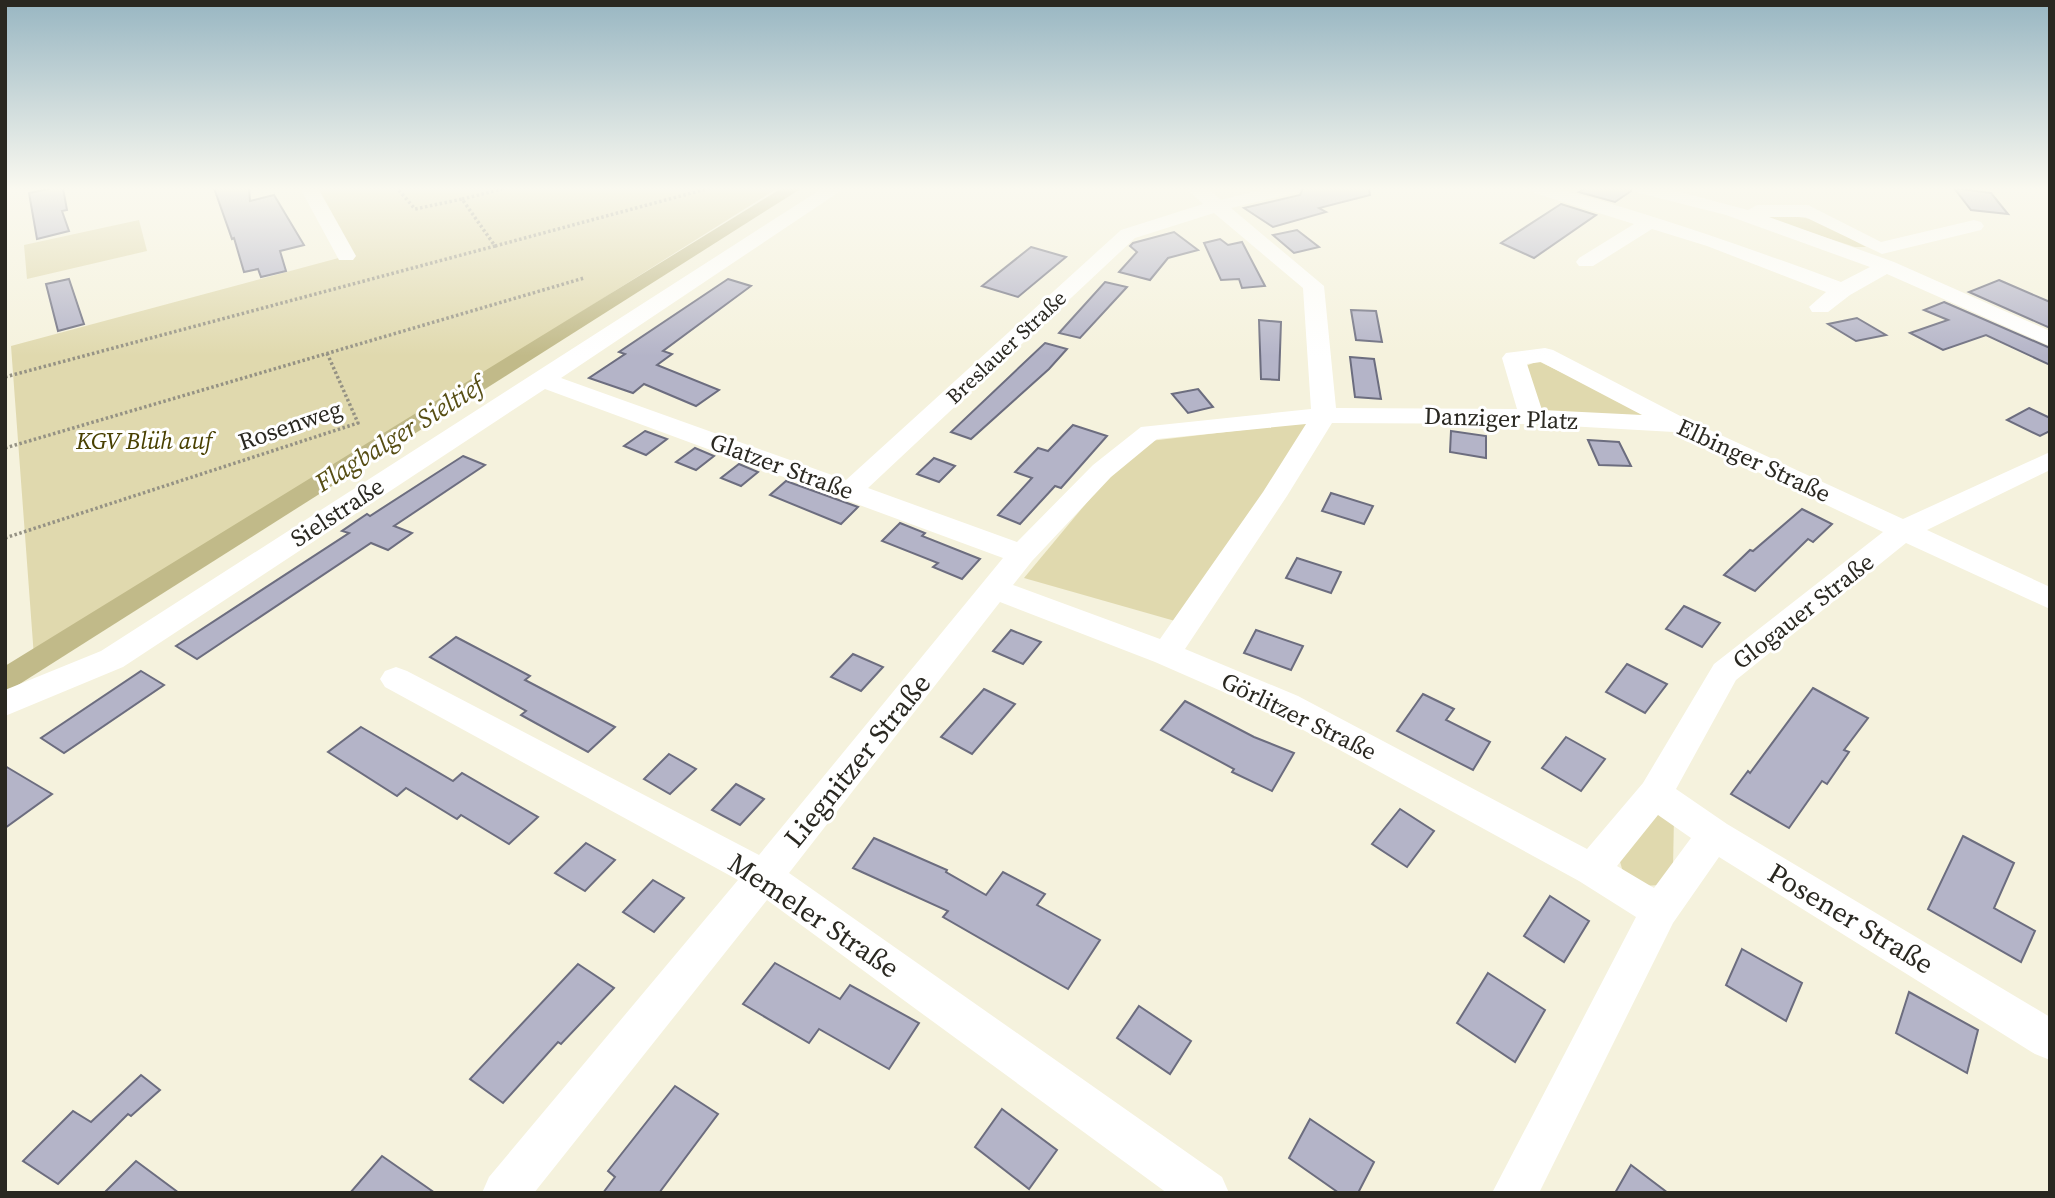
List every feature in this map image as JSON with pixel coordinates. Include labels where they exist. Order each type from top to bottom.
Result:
[{"type":"street","points":[[339,244],[346,256]]},
{"type":"street","name":"Sielstraße","points":[[5,704],[112,659],[750,244]]},
{"type":"street","name":"Breslauer Straße","points":[[851,490],[1117,244]]},
{"type":"street","points":[[1166,654],[1274,496],[1324,415],[1313,286],[1263,244]]},
{"type":"street","points":[[1586,262],[1615,244]]},
{"type":"street","points":[[1719,244],[1842,290]]},
{"type":"street","points":[[1828,244],[1860,255],[1885,257]]},
{"type":"street","points":[[1863,244],[2050,339]]},
{"type":"street","points":[[1820,307],[1885,257],[1923,244]]},
{"type":"street","name":"Elbinger Straße","points":[[1532,417],[1514,358],[1545,355],[1679,425],[2050,599]]},
{"type":"street","name":"Glatzer Straße","points":[[541,379],[1022,554]]},
{"type":"street","name":"Danziger Platz","points":[[1022,554],[1102,471],[1150,432],[1324,415],[1532,417],[1679,425]]},
{"type":"street","name":"Glogauer Straße","points":[[1592,870],[1655,793],[1726,673],[1905,530],[2050,460]]},
{"type":"street","name":"Liegnitzer Straße","points":[[505,1193],[1022,554]]},
{"type":"street","name":"Görlitzer Straße","points":[[995,589],[1166,654],[1286,705],[1592,870]]},
{"type":"street","name":"Memeler Straße","points":[[396,679],[764,876],[1206,1193]]},
{"type":"street","name":"Posener Straße","points":[[1655,793],[1714,835],[2050,1040]]},
{"type":"street","points":[[1515,1193],[1659,911],[1714,835]]},
{"type":"street","points":[[1592,870],[1659,911]]},
{"type":"path","points":[[5,377],[503,244]]},
{"type":"path","points":[[5,448],[584,278]]},
{"type":"path","name":"Rosenweg","points":[[5,538],[358,423],[327,354]]},
{"type":"green space","points":[[145,244],[147,251],[27,279],[24,245]]},
{"type":"green space","name":"KGV Blüh auf","points":[[341,244],[689,244],[34,657],[11,346],[346,256]]},
{"type":"green space","points":[[1846,244],[1860,244],[1866,247]]},
{"type":"green space","points":[[1538,361],[1663,421],[1550,416],[1532,405],[1521,368]]},
{"type":"green space","points":[[1301,423],[1314,424],[1175,621],[1024,578],[1128,453],[1150,441]]},
{"type":"green space","points":[[1658,809],[1674,816],[1673,868],[1660,885],[1643,886],[1624,876],[1619,858]]},
{"type":"building","points":[[236,244],[304,245],[280,251],[286,271],[261,277],[258,269],[244,272]]},
{"type":"building","points":[[1190,244],[1198,250],[1168,258],[1150,280],[1119,272],[1137,252],[1130,246]]},
{"type":"building","points":[[1204,244],[1243,244],[1265,286],[1242,288],[1239,279],[1221,280]]},
{"type":"building","points":[[1283,244],[1315,244],[1319,247],[1294,253]]},
{"type":"building","points":[[1503,244],[1554,244],[1534,258]]},
{"type":"building","points":[[1031,247],[1066,257],[1018,297],[982,286]]},
{"type":"building","points":[[69,279],[84,324],[58,331],[46,284]]},
{"type":"building","points":[[728,279],[751,286],[663,351],[672,354],[657,365],[719,390],[696,406],[644,384],[633,393],[589,378],[625,354],[619,352]]},
{"type":"building","points":[[1999,280],[2050,302],[2050,328],[1969,292]]},
{"type":"building","points":[[1105,282],[1127,287],[1080,338],[1059,333]]},
{"type":"building","points":[[1944,302],[2050,348],[2050,365],[1986,335],[1943,350],[1910,333],[1948,320],[1924,310]]},
{"type":"building","points":[[1351,310],[1376,311],[1382,342],[1356,340]]},
{"type":"building","points":[[1857,318],[1886,335],[1856,341],[1828,324]]},
{"type":"building","points":[[1259,320],[1281,322],[1279,380],[1261,379]]},
{"type":"building","points":[[1045,343],[1067,349],[1049,369],[971,439],[951,432]]},
{"type":"building","points":[[1350,357],[1374,359],[1381,399],[1355,397]]},
{"type":"building","points":[[1198,389],[1213,407],[1188,413],[1172,394]]},
{"type":"building","points":[[2029,408],[2050,418],[2050,431],[2040,436],[2007,420]]},
{"type":"building","points":[[1073,425],[1107,436],[1061,488],[1055,486],[1020,524],[998,515],[1032,478],[1015,472],[1038,448],[1048,451]]},
{"type":"building","points":[[645,431],[667,439],[646,455],[624,446]]},
{"type":"building","points":[[1451,431],[1486,436],[1486,458],[1450,452]]},
{"type":"building","points":[[1588,440],[1619,442],[1631,466],[1599,465]]},
{"type":"building","points":[[695,448],[714,456],[696,470],[676,462]]},
{"type":"building","points":[[463,456],[485,465],[394,526],[412,533],[388,550],[371,543],[197,659],[176,646],[349,533],[342,531],[367,514],[370,516]]},
{"type":"building","points":[[934,458],[955,466],[939,482],[917,474]]},
{"type":"building","points":[[739,464],[758,472],[741,486],[721,478]]},
{"type":"building","points":[[786,481],[858,507],[841,524],[770,495]]},
{"type":"building","points":[[1331,493],[1373,506],[1364,524],[1322,511]]},
{"type":"building","points":[[1802,509],[1832,524],[1813,542],[1808,539],[1755,591],[1724,575],[1750,550],[1753,551]]},
{"type":"building","points":[[900,523],[925,533],[922,536],[980,559],[962,579],[933,567],[938,563],[882,541]]},
{"type":"building","points":[[1297,558],[1341,572],[1331,593],[1286,578]]},
{"type":"building","points":[[1684,606],[1720,623],[1702,647],[1666,629]]},
{"type":"building","points":[[1011,630],[1041,642],[1023,664],[993,651]]},
{"type":"building","points":[[1256,630],[1303,646],[1291,670],[1244,653]]},
{"type":"building","points":[[456,637],[530,676],[525,680],[615,727],[588,752],[521,715],[526,711],[430,657]]},
{"type":"building","points":[[853,654],[883,667],[861,691],[831,677]]},
{"type":"building","points":[[1627,664],[1667,684],[1645,713],[1606,692]]},
{"type":"building","points":[[141,671],[164,685],[64,753],[41,738]]},
{"type":"building","points":[[1813,688],[1868,718],[1844,750],[1849,752],[1827,784],[1822,781],[1789,828],[1731,794],[1748,771],[1750,773]]},
{"type":"building","points":[[984,689],[1015,704],[972,754],[941,737]]},
{"type":"building","points":[[1423,694],[1454,709],[1446,720],[1490,742],[1473,770],[1397,731]]},
{"type":"building","points":[[1185,701],[1254,737],[1294,753],[1272,791],[1232,772],[1234,769],[1161,730]]},
{"type":"building","points":[[361,727],[453,781],[462,773],[538,817],[509,844],[461,815],[457,819],[406,788],[397,796],[328,752]]},
{"type":"building","points":[[1566,737],[1605,759],[1581,791],[1542,768]]},
{"type":"building","points":[[669,754],[696,769],[670,794],[644,779]]},
{"type":"building","points":[[5,766],[52,794],[5,828]]},
{"type":"building","points":[[736,784],[764,799],[740,825],[712,810]]},
{"type":"building","points":[[1400,809],[1434,831],[1407,867],[1372,844]]},
{"type":"building","points":[[1963,836],[2014,863],[1994,908],[2035,931],[2021,962],[1928,909]]},
{"type":"building","points":[[874,838],[947,870],[946,872],[986,895],[1003,872],[1045,894],[1037,905],[1100,940],[1068,989],[943,917],[948,911],[853,868]]},
{"type":"building","points":[[586,843],[615,860],[585,891],[555,873]]},
{"type":"building","points":[[653,880],[684,898],[654,932],[623,912]]},
{"type":"building","points":[[1550,896],[1589,921],[1564,962],[1524,936]]},
{"type":"building","points":[[1742,949],[1802,983],[1786,1021],[1726,985]]},
{"type":"building","points":[[775,963],[840,999],[850,985],[919,1023],[889,1069],[819,1029],[809,1043],[743,1004]]},
{"type":"building","points":[[578,964],[614,988],[561,1044],[558,1042],[503,1103],[470,1079]]},
{"type":"building","points":[[1488,973],[1545,1010],[1515,1062],[1457,1023]]},
{"type":"building","points":[[1909,992],[1978,1030],[1967,1073],[1896,1033]]},
{"type":"building","points":[[1139,1006],[1191,1041],[1170,1074],[1117,1038]]},
{"type":"building","points":[[141,1075],[160,1090],[131,1116],[128,1114],[58,1184],[23,1161],[73,1111],[91,1122]]},
{"type":"building","points":[[675,1086],[718,1114],[659,1193],[603,1193],[615,1177],[608,1171]]},
{"type":"building","points":[[1002,1109],[1057,1150],[1029,1189],[975,1147]]},
{"type":"building","points":[[1310,1119],[1374,1162],[1358,1193],[1339,1193],[1289,1158]]},
{"type":"building","points":[[382,1156],[435,1193],[350,1193]]},
{"type":"building","points":[[136,1161],[179,1193],[104,1193]]},
{"type":"building","points":[[1631,1165],[1668,1193],[1615,1193]]},
{"type":"waterway","name":"Flagbalger Sieltief","points":[[5,680],[704,244]]}]
